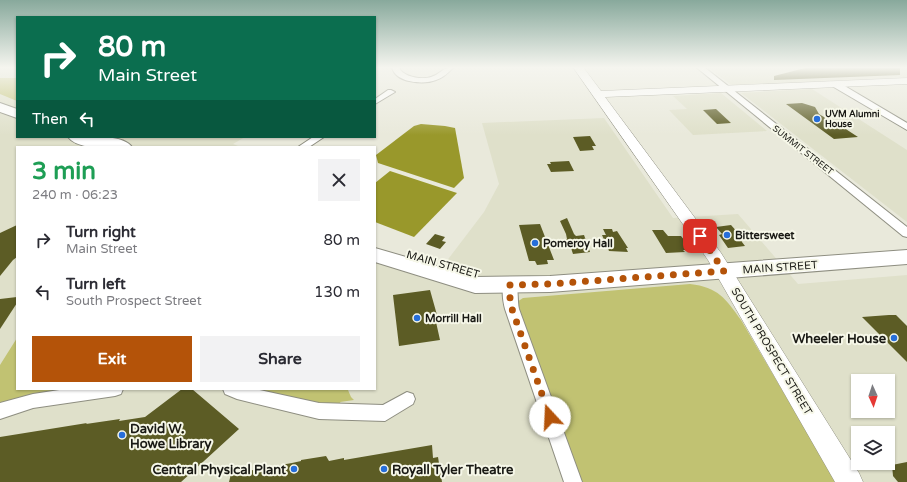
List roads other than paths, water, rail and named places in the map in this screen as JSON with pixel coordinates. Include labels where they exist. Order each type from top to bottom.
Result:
[{"type":"main road","points":[[0,99],[16,106]]},
{"type":"main road","points":[[0,107],[16,114]]},
{"type":"main road","points":[[82,138],[120,146]]},
{"type":"main road","name":"MAIN STREET","points":[[376,243],[510,285]]},
{"type":"main road","name":"MAIN STREET","points":[[376,254],[475,285],[550,284],[907,257]]},
{"type":"street","name":"SOUTH PROSPECT STREET","points":[[595,89],[724,271],[850,482]]},
{"type":"street","points":[[598,94],[713,89]]},
{"type":"street","name":"SUMMIT STREET","points":[[727,89],[907,233]]},
{"type":"street","points":[[844,89],[907,127]]},
{"type":"street","points":[[376,101],[391,92]]},
{"type":"street","points":[[306,146],[318,138]]},
{"type":"street","points":[[510,285],[510,300],[512,309],[574,482]]},
{"type":"street","points":[[0,411],[32,401],[108,390]]},
{"type":"street","points":[[233,390],[319,411],[385,413],[406,399]]},
{"type":"place","name":"UVM Alumni House","points":[[817,119]]},
{"type":"place","name":"Bittersweet","points":[[727,235]]},
{"type":"place","name":"Pomeroy Hall","points":[[535,243]]},
{"type":"place","name":"Morrill Hall","points":[[417,318]]},
{"type":"place","name":"Wheeler House","points":[[894,338]]},
{"type":"place","name":"David W. Howe Library","points":[[122,435]]},
{"type":"place","name":"Central Physical Plant","points":[[294,469]]},
{"type":"place","name":"Royall Tyler Theatre","points":[[384,469]]}]
